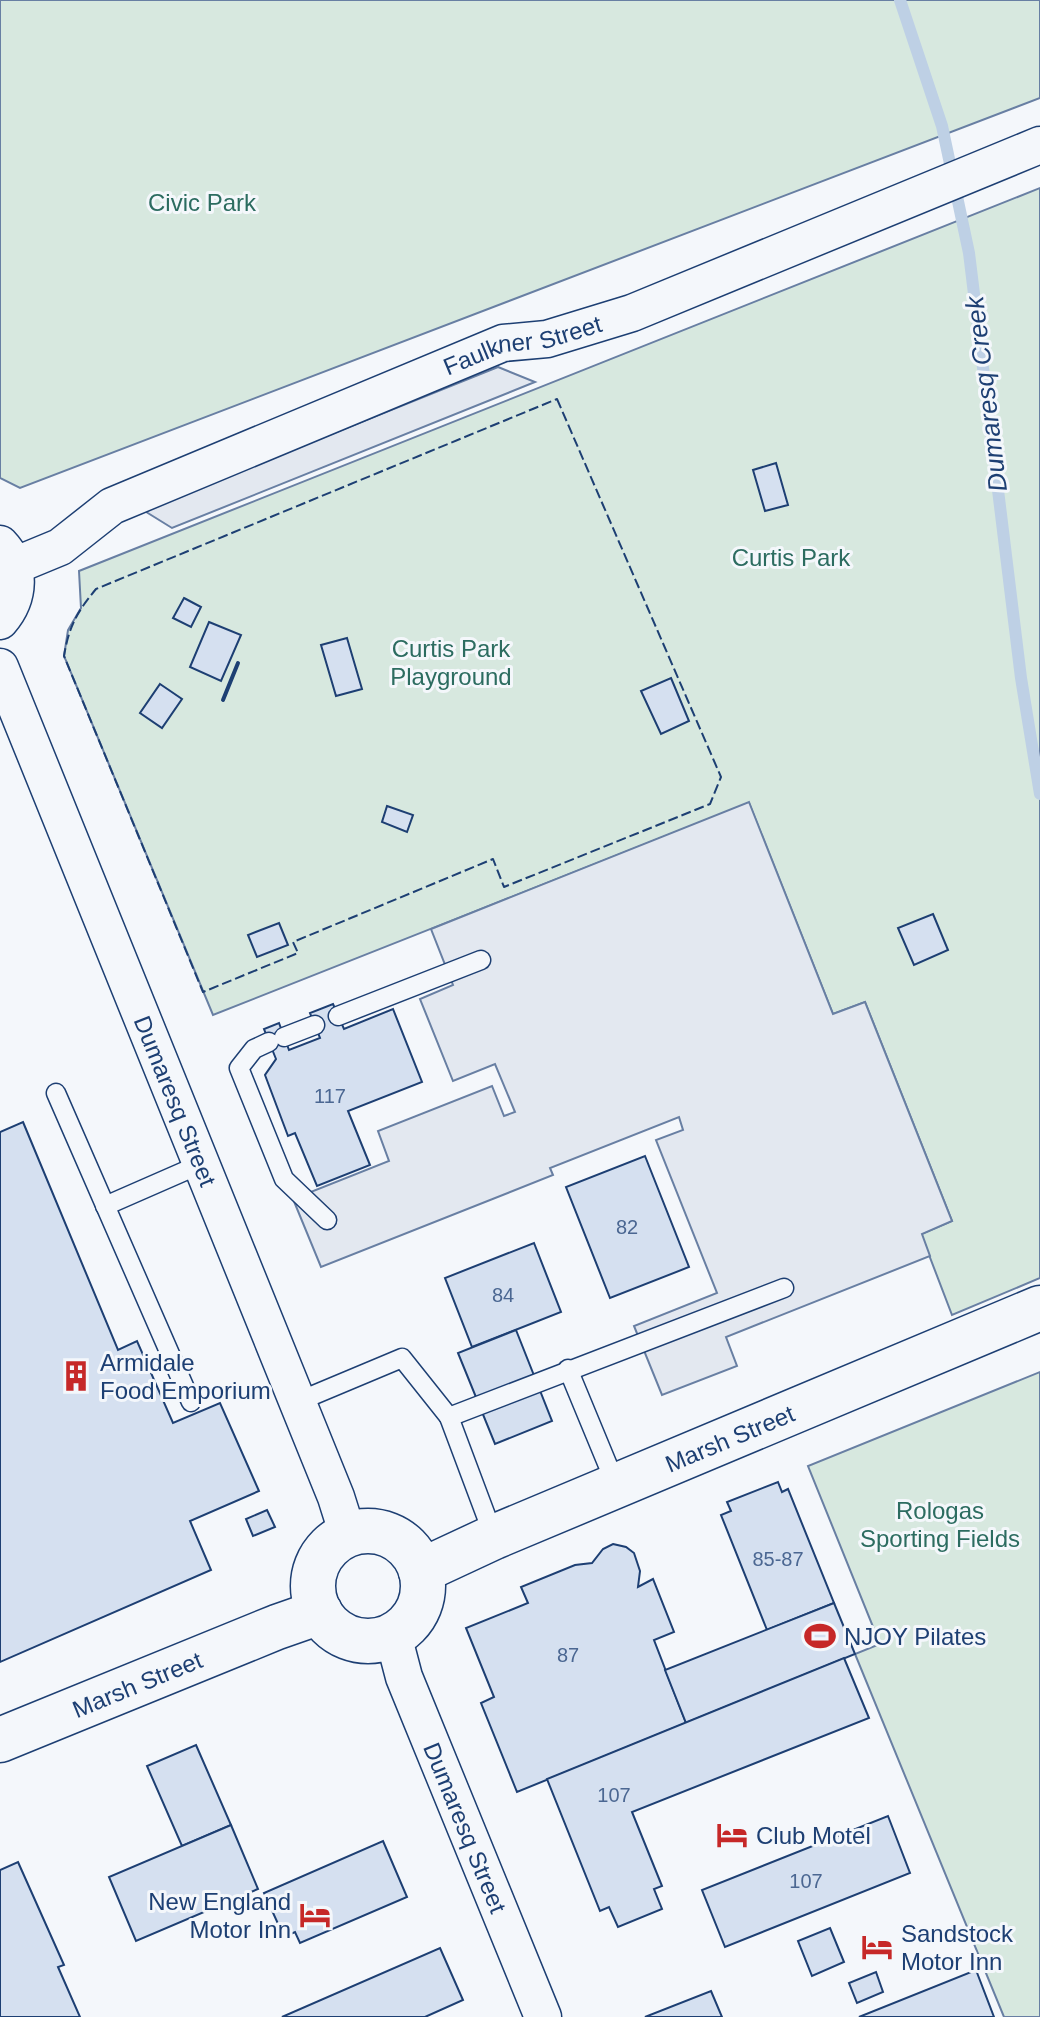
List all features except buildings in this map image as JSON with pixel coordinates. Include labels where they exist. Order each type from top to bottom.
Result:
[{"type":"main road","name":"Marsh Street","points":[[421,1571],[494,1537],[1040,1308]]},
{"type":"main road","points":[[365,1530],[384,1533],[400,1541],[413,1554],[421,1571],[421,1601],[415,1615],[393,1635],[379,1640],[353,1638],[331,1625],[320,1612],[313,1582],[316,1567],[323,1553],[334,1542],[348,1535],[365,1530]]},
{"type":"main road","name":"Marsh Street","points":[[0,1740],[320,1612]]},
{"type":"street","name":"Faulkner Street","points":[[7,555],[60,547],[112,506],[503,343],[547,339],[632,313],[1032,148]]},
{"type":"street","points":[[0,621],[13,604],[17,585],[7,555]]},
{"type":"street","name":"Dumaresq Street","points":[[0,667],[336,1497],[348,1535]]},
{"type":"street","name":"Dumaresq Street","points":[[393,1635],[404,1677],[543,2017]]},
{"type":"lane","points":[[338,1016],[481,960]]},
{"type":"lane","points":[[315,1025],[254,1049],[239,1068],[284,1179],[327,1220]]},
{"type":"lane","points":[[56,1093],[191,1402]]},
{"type":"lane","points":[[105,1206],[201,1164]]},
{"type":"lane","points":[[449,1417],[784,1288]]},
{"type":"lane","points":[[297,1402],[402,1358],[449,1417],[494,1537]]},
{"type":"lane","points":[[568,1369],[617,1486]]},
{"type":"green space","name":"Civic Park","points":[[0,0],[1040,0],[1040,98],[20,488],[0,478]]},
{"type":"green space","name":"Curtis Park","points":[[1040,188],[1040,1278],[952,1315],[921,1234],[952,1221],[865,1002],[833,1014],[749,803],[213,1015],[64,656],[68,630],[81,608],[79,571]]},
{"type":"green space","name":"Rologas Sporting Fields","points":[[1040,1372],[1040,2017],[1004,2017],[855,1654],[880,1644],[808,1466]]},
{"type":"shaded area","points":[[498,367],[535,382],[172,528],[143,510]]},
{"type":"shaded area","points":[[749,802],[833,1014],[865,1002],[952,1221],[922,1234],[930,1256],[726,1337],[737,1366],[662,1395],[634,1326],[717,1293],[656,1140],[683,1130],[679,1117],[550,1168],[553,1175],[321,1267],[293,1199],[389,1161],[378,1131],[492,1086],[504,1116],[515,1112],[495,1064],[453,1081],[420,999],[453,985],[431,929]]},
{"type":"waterway","name":"Dumaresq Creek","points":[[900,0],[942,126],[969,253],[1021,678],[1040,794]]},
{"type":"fence","points":[[557,399],[721,777],[710,804],[504,887],[493,859],[293,942],[298,953],[203,992],[64,656],[68,636],[79,612],[96,589],[557,399]]},
{"type":"wall","points":[[223,700],[238,663]]},
{"type":"place","name":"Armidale Food Emporium","points":[[76,1376]]},
{"type":"place","name":"NJOY Pilates","points":[[820,1636]]},
{"type":"place","name":"Club Motel","points":[[732,1835]]},
{"type":"place","name":"New England Motor Inn","points":[[315,1915]]},
{"type":"place","name":"Sandstock Motor Inn","points":[[877,1947]]},
{"type":"park label","name":"Curtis Park Playground","points":[[451,662]]}]
